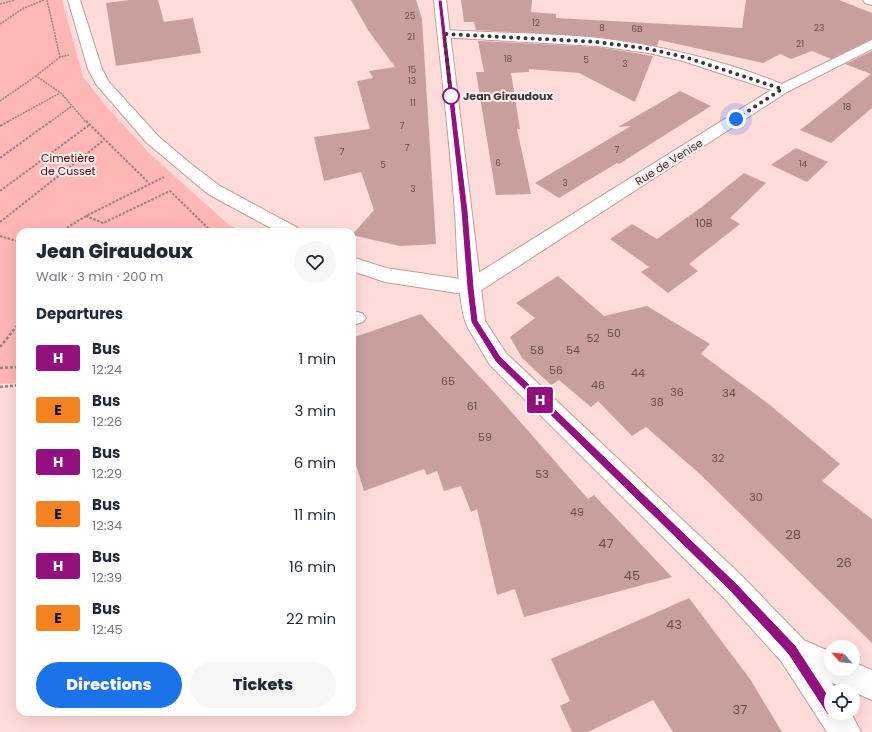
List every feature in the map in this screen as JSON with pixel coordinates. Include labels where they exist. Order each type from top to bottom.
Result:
[{"type":"street","points":[[74,0],[95,70],[103,84],[152,139],[185,168],[214,190],[285,228]]},
{"type":"street","points":[[440,0],[464,211],[470,288],[475,322],[498,359],[733,587],[792,650],[824,699]]},
{"type":"street","points":[[444,34],[598,42],[649,49],[688,58],[782,89]]},
{"type":"street","name":"Rue de Venise","points":[[470,288],[782,89],[872,44]]},
{"type":"street","points":[[356,267],[385,275],[470,288]]},
{"type":"street","points":[[792,650],[824,665]]},
{"type":"street","points":[[851,676],[872,685]]},
{"type":"street","points":[[837,720],[845,732]]},
{"type":"path","points":[[0,4],[15,0]]},
{"type":"path","points":[[0,24],[24,8],[44,0]]},
{"type":"path","points":[[0,101],[36,76],[60,56]]},
{"type":"path","points":[[36,76],[61,93],[88,125],[149,183]]},
{"type":"path","points":[[0,126],[61,93]]},
{"type":"path","points":[[0,158],[72,106]]},
{"type":"path","points":[[0,191],[88,125]]},
{"type":"path","points":[[0,222],[104,140]]},
{"type":"path","points":[[66,228],[149,183],[185,168]]},
{"type":"path","points":[[86,216],[103,223],[170,191],[208,228]]},
{"type":"path","points":[[0,236],[16,241]]},
{"type":"path","points":[[0,347],[16,327]]},
{"type":"path","points":[[0,368],[16,367]]},
{"type":"path","points":[[0,387],[16,385]]},
{"type":"green space","name":"Cimetière de Cusset","points":[[0,0],[62,0],[83,77],[105,105],[149,153],[229,225],[235,228],[16,228],[16,383],[0,384]]},
{"type":"building","points":[[129,0],[158,0],[164,22],[193,18],[201,53],[116,66],[106,3]]},
{"type":"building","points":[[351,0],[416,0],[422,19],[436,244],[400,246],[356,236],[356,230],[374,210],[361,172],[324,181],[314,137],[370,129],[357,81],[373,78],[369,71],[395,67],[368,30]]},
{"type":"building","points":[[461,0],[532,0],[531,12],[556,14],[556,18],[742,28],[746,0],[839,0],[872,13],[872,39],[831,59],[812,51],[791,59],[780,54],[763,63],[659,40],[657,46],[599,37],[476,30],[474,22],[464,22]]},
{"type":"building","points":[[478,41],[598,47],[653,56],[635,102],[579,73],[529,69],[529,72],[511,73],[520,129],[517,129],[531,194],[496,195],[476,72],[484,72]]},
{"type":"building","points":[[872,51],[872,108],[831,143],[800,130],[871,74],[845,64]]},
{"type":"building","points":[[680,91],[711,106],[619,164],[617,163],[559,198],[535,183],[631,126],[618,127]]},
{"type":"building","points":[[796,148],[828,162],[807,182],[771,165]]},
{"type":"building","points":[[744,173],[766,183],[730,218],[740,224],[689,264],[698,271],[668,293],[641,272],[649,267],[610,239],[632,224],[657,239],[703,206]]},
{"type":"building","points":[[558,276],[604,316],[647,306],[710,344],[701,354],[770,405],[840,464],[822,481],[872,519],[872,643],[702,476],[646,427],[632,436],[598,401],[591,407],[559,380],[551,385],[522,358],[510,337],[535,318],[516,303]]},
{"type":"building","points":[[421,314],[493,391],[588,499],[594,495],[672,577],[524,617],[515,589],[497,595],[477,509],[471,512],[461,486],[444,491],[437,471],[427,475],[424,469],[364,491],[356,465],[356,337]]},
{"type":"building","points":[[689,598],[750,679],[782,732],[673,732],[653,700],[588,732],[572,732],[560,706],[570,701],[551,659]]},
{"type":"bus line","name":"H","points":[[440,0],[464,211],[470,288],[475,322],[498,359],[733,587],[792,650],[824,699]]},
{"type":"place","name":"Jean Giraudoux","points":[[451,96]]},
{"type":"route","points":[[451,96],[444,34],[598,42],[649,49],[688,58],[763,81],[782,89],[736,119]]}]
